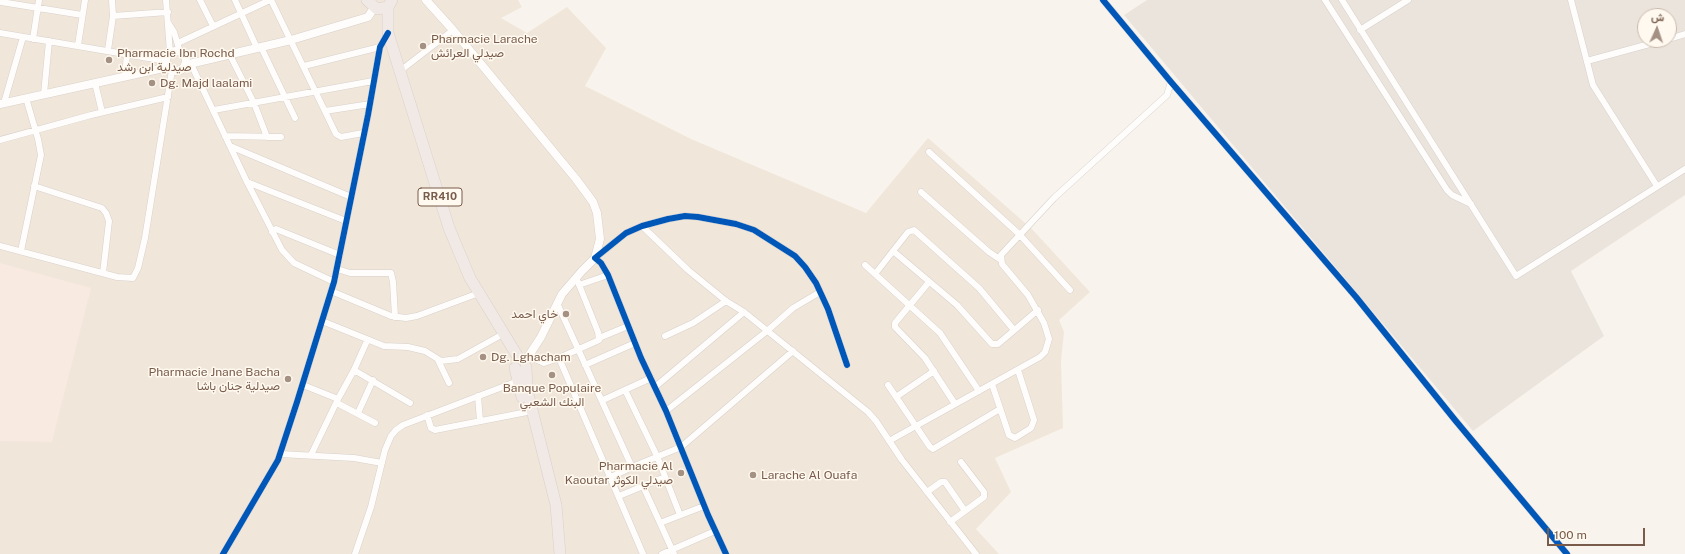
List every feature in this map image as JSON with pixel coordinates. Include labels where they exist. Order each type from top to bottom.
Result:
[{"type":"highway","name":"RR410","points":[[370,4],[377,9],[390,3],[388,29]]},
{"type":"highway","name":"RR410","points":[[370,4],[388,29],[449,228],[470,278],[503,334],[523,362],[518,381],[550,507],[555,554]]},
{"type":"highway","points":[[523,362],[527,390],[556,505],[560,554]]},
{"type":"street","points":[[33,39],[39,0]]},
{"type":"street","points":[[78,46],[85,0]]},
{"type":"street","points":[[108,50],[113,16],[112,0]]},
{"type":"street","points":[[0,246],[126,279],[133,278],[136,275],[145,238],[168,97],[170,52],[166,0]]},
{"type":"street","points":[[200,0],[213,26]]},
{"type":"street","points":[[235,0],[295,118]]},
{"type":"street","points":[[178,43],[271,0],[337,136],[341,137],[363,133]]},
{"type":"street","points":[[426,0],[453,30],[593,202],[600,239],[595,258]]},
{"type":"street","points":[[1103,0],[1171,82],[1356,297],[1455,420],[1567,554]]},
{"type":"street","points":[[1325,0],[1446,190],[1452,195],[1471,204]]},
{"type":"street","points":[[1342,0],[1516,276],[1685,169]]},
{"type":"street","points":[[1360,30],[1408,0]]},
{"type":"street","points":[[1571,0],[1593,85],[1657,186]]},
{"type":"street","points":[[1,3],[82,15]]},
{"type":"street","points":[[0,33],[127,53],[180,70],[188,65],[291,40],[368,17],[370,4]]},
{"type":"street","points":[[113,16],[168,12]]},
{"type":"street","points":[[169,24],[178,43],[180,52]]},
{"type":"street","points":[[223,554],[274,467],[280,454],[332,291],[380,47],[388,29]]},
{"type":"street","points":[[400,70],[453,30]]},
{"type":"street","points":[[23,37],[2,103],[169,66]]},
{"type":"street","points":[[44,94],[49,41]]},
{"type":"street","points":[[304,66],[380,47]]},
{"type":"street","points":[[1587,61],[1637,47]]},
{"type":"street","points":[[170,52],[180,52],[186,57],[188,65],[214,110],[247,182],[282,250],[294,263],[334,282]]},
{"type":"street","points":[[125,76],[127,53]]},
{"type":"street","points":[[230,55],[254,103],[267,137]]},
{"type":"street","points":[[214,110],[373,81]]},
{"type":"street","points":[[1001,260],[1002,252],[1054,198],[1167,95],[1171,82]]},
{"type":"street","points":[[95,83],[102,112]]},
{"type":"street","points":[[0,140],[102,112],[168,97]]},
{"type":"street","points":[[21,251],[41,155],[36,131],[26,98]]},
{"type":"street","points":[[325,111],[370,104]]},
{"type":"street","points":[[225,136],[281,137]]},
{"type":"street","points":[[230,146],[351,197]]},
{"type":"street","points":[[929,152],[1020,234],[1070,290]]},
{"type":"street","points":[[247,182],[346,221]]},
{"type":"street","points":[[34,186],[102,208],[106,213],[109,221],[103,273]]},
{"type":"street","points":[[889,441],[1040,357],[1048,346],[1049,335],[1038,310],[1001,260],[989,252],[921,192]]},
{"type":"street","points":[[523,362],[541,337],[557,303],[595,258],[621,237],[642,226],[685,216],[736,224],[754,230],[795,256],[816,283],[836,329],[847,365]]},
{"type":"street","points":[[642,226],[688,270],[726,301],[744,312],[868,412],[927,492],[976,554]]},
{"type":"street","points":[[272,232],[276,229],[340,255]]},
{"type":"street","points":[[875,274],[908,232],[911,230],[916,231],[980,288],[1014,330]]},
{"type":"street","points":[[893,251],[957,306],[992,344],[998,344],[1038,310]]},
{"type":"street","points":[[595,258],[602,263],[608,275],[635,343],[666,411],[714,531],[726,554]]},
{"type":"street","points":[[865,265],[940,333],[979,390]]},
{"type":"street","points":[[337,269],[350,273],[391,273],[395,317]]},
{"type":"street","points":[[577,281],[608,275]]},
{"type":"street","points":[[577,281],[599,338]]},
{"type":"street","points":[[929,282],[895,323],[895,328],[919,350],[954,404]]},
{"type":"street","points":[[332,291],[395,317],[406,318],[418,316],[479,293]]},
{"type":"street","points":[[666,411],[767,331],[793,308],[820,292]]},
{"type":"street","points":[[665,336],[693,323],[726,301]]},
{"type":"street","points":[[557,303],[603,400],[632,467]]},
{"type":"street","points":[[655,387],[744,312]]},
{"type":"street","points":[[322,321],[384,346],[426,351],[438,360],[444,361],[458,359],[503,334]]},
{"type":"street","points":[[523,362],[544,363],[559,358],[597,342],[599,338],[628,326]]},
{"type":"street","points":[[312,455],[337,401],[354,370],[367,340]]},
{"type":"street","points":[[586,365],[635,343]]},
{"type":"street","points":[[610,477],[680,447],[793,352]]},
{"type":"street","points":[[559,358],[643,554]]},
{"type":"street","points":[[438,360],[449,383]]},
{"type":"street","points":[[354,370],[410,403]]},
{"type":"street","points":[[992,384],[1009,435],[1011,437],[1016,437],[1033,426],[1033,417],[1018,370]]},
{"type":"street","points":[[896,397],[934,371]]},
{"type":"street","points":[[603,400],[651,378]]},
{"type":"street","points":[[358,413],[373,380]]},
{"type":"street","points":[[355,554],[371,507],[382,463],[391,436],[396,430],[403,425],[427,415],[518,381]]},
{"type":"street","points":[[302,385],[337,401],[374,423]]},
{"type":"street","points":[[888,385],[915,426],[933,449],[1000,409]]},
{"type":"street","points":[[625,390],[657,456],[680,515]]},
{"type":"street","points":[[478,396],[480,421]]},
{"type":"street","points":[[427,415],[430,428],[435,430],[527,412]]},
{"type":"street","points":[[280,454],[312,455],[382,463]]},
{"type":"street","points":[[950,522],[984,497],[984,492],[961,462]]},
{"type":"street","points":[[619,496],[665,476]]},
{"type":"street","points":[[927,492],[941,482],[945,482],[965,510]]},
{"type":"street","points":[[643,486],[674,552]]},
{"type":"street","points":[[660,523],[704,506]]},
{"type":"street","points":[[662,554],[674,552],[714,531]]},
{"type":"shaded area","points":[[0,0],[518,0],[522,7],[501,18],[527,33],[567,7],[606,48],[585,86],[691,139],[866,213],[928,138],[1032,229],[1090,292],[1059,320],[1064,332],[1061,361],[1063,428],[995,458],[1011,492],[976,529],[999,554],[0,554]]},
{"type":"shaded area","points":[[1147,0],[1685,0],[1685,195],[1571,271],[1604,336],[1473,431],[1124,15]]},
{"type":"shaded area","points":[[0,263],[91,288],[52,442],[0,441]]},
{"type":"cycle path","points":[[1103,0],[1171,82],[1356,297],[1455,420],[1567,554]]},
{"type":"cycle path","points":[[223,554],[278,460],[297,402],[334,282],[368,115],[380,47],[388,33]]},
{"type":"cycle path","points":[[726,554],[708,515],[666,411],[641,358],[608,275],[601,263],[595,258],[626,233],[642,226],[685,216],[736,224],[754,230],[795,256],[805,267],[816,283],[828,309],[847,365]]},
{"type":"place","name":"Pharmacie Larache صيدلي العرائش","points":[[423,46]]},
{"type":"place","name":"Pharmacie Ibn Rochd صيدلية ابن رشد","points":[[109,60]]},
{"type":"place","name":"Dg. Majd laalami","points":[[152,83]]},
{"type":"place","name":"خاي احمد","points":[[566,314]]},
{"type":"place","name":"Dg. Lghacham","points":[[483,357]]},
{"type":"place","name":"Banque Populaire البنك الشعبي","points":[[552,375]]},
{"type":"place","name":"Pharmacie Jnane Bacha صيدلية جنان باشا","points":[[288,379]]},
{"type":"place","name":"Pharmacie Al Kaoutar صيدلي الكوثر","points":[[681,473]]},
{"type":"place","name":"Larache Al Ouafa","points":[[753,475]]}]
